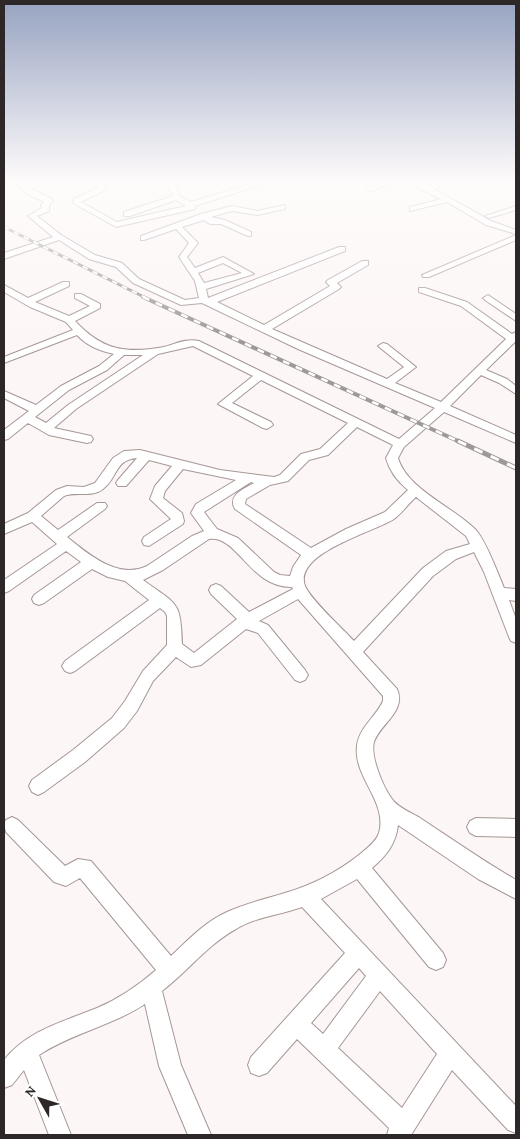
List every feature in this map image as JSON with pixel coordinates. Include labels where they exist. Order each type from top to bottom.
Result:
[{"type":"street","points":[[57,235],[92,257],[119,265],[136,281],[184,303],[206,302],[342,248]]},
{"type":"street","points":[[144,238],[152,235]]},
{"type":"street","points":[[186,235],[194,243],[183,257],[201,287],[206,302],[387,384],[516,438]]},
{"type":"street","points":[[4,256],[59,237]]},
{"type":"street","points":[[426,275],[516,238]]},
{"type":"street","points":[[193,272],[223,260],[250,274],[201,287]]},
{"type":"street","points":[[265,329],[336,287],[331,282],[365,263]]},
{"type":"street","points":[[28,302],[66,284]]},
{"type":"street","points":[[5,290],[69,320],[94,345],[104,349],[122,352],[156,351],[192,342],[400,444]]},
{"type":"street","points":[[422,290],[469,306],[514,337],[443,407],[400,444],[392,458],[394,465],[406,482],[471,533],[499,593],[516,637]]},
{"type":"street","points":[[69,320],[97,306],[78,296]]},
{"type":"street","points":[[488,298],[516,318]]},
{"type":"street","points":[[5,358],[79,331]]},
{"type":"street","points":[[382,346],[412,367],[387,384]]},
{"type":"street","points":[[46,429],[72,407],[156,351]]},
{"type":"street","points":[[4,436],[70,385],[103,368],[122,352]]},
{"type":"street","points":[[479,371],[503,381],[516,391]]},
{"type":"street","points":[[261,375],[224,404],[267,425]]},
{"type":"street","points":[[4,394],[37,410]]},
{"type":"street","points":[[27,417],[53,432],[87,439]]},
{"type":"street","points":[[4,529],[33,516],[60,493],[67,490],[85,491],[99,486],[116,461],[124,455],[146,456],[220,474],[267,481],[278,480],[305,457],[324,452],[356,422]]},
{"type":"street","points":[[122,483],[146,456]]},
{"type":"street","points":[[149,541],[178,521],[177,516],[156,498],[159,489],[181,464]]},
{"type":"street","points":[[4,1076],[27,1051],[38,1043],[106,1014],[151,987],[171,972],[218,927],[240,916],[326,889],[359,867],[378,851],[385,841],[389,827],[384,806],[366,759],[365,746],[371,732],[390,706],[391,694],[298,586],[270,577],[227,538],[213,533],[197,513],[200,507],[249,478]]},
{"type":"street","points":[[267,481],[242,496],[238,500],[239,506],[310,555]]},
{"type":"street","points":[[298,586],[298,570],[302,562],[310,555],[351,532],[390,515],[415,490]]},
{"type":"street","points":[[4,587],[101,506]]},
{"type":"street","points":[[33,516],[61,541],[92,562],[129,577],[160,600],[173,612],[175,647],[148,676],[131,706],[118,723],[79,756],[38,786]]},
{"type":"street","points":[[129,577],[145,573],[198,538],[213,533]]},
{"type":"street","points":[[354,652],[432,568],[459,551],[478,546]]},
{"type":"street","points":[[39,599],[92,562]]},
{"type":"street","points":[[175,647],[191,660],[196,660],[246,621],[298,586]]},
{"type":"street","points":[[216,590],[246,621],[263,629],[300,675]]},
{"type":"street","points":[[499,593],[516,595]]},
{"type":"street","points":[[70,666],[160,600]]},
{"type":"street","points":[[384,806],[516,890]]},
{"type":"street","points":[[12,826],[66,877],[78,868],[84,868],[171,972]]},
{"type":"street","points":[[476,827],[516,828]]},
{"type":"street","points":[[359,867],[436,960]]},
{"type":"street","points":[[305,896],[516,1122]]},
{"type":"street","points":[[259,1065],[358,954]]},
{"type":"street","points":[[324,1050],[378,976]]},
{"type":"street","points":[[151,987],[170,1066],[200,1135]]},
{"type":"street","points":[[296,1023],[401,1130],[451,1052]]},
{"type":"street","points":[[27,1051],[60,1135]]},
{"type":"railway","points":[[20,235],[146,298]]},
{"type":"railway","points":[[143,297],[460,442]]},
{"type":"railway","points":[[458,441],[516,468]]}]
